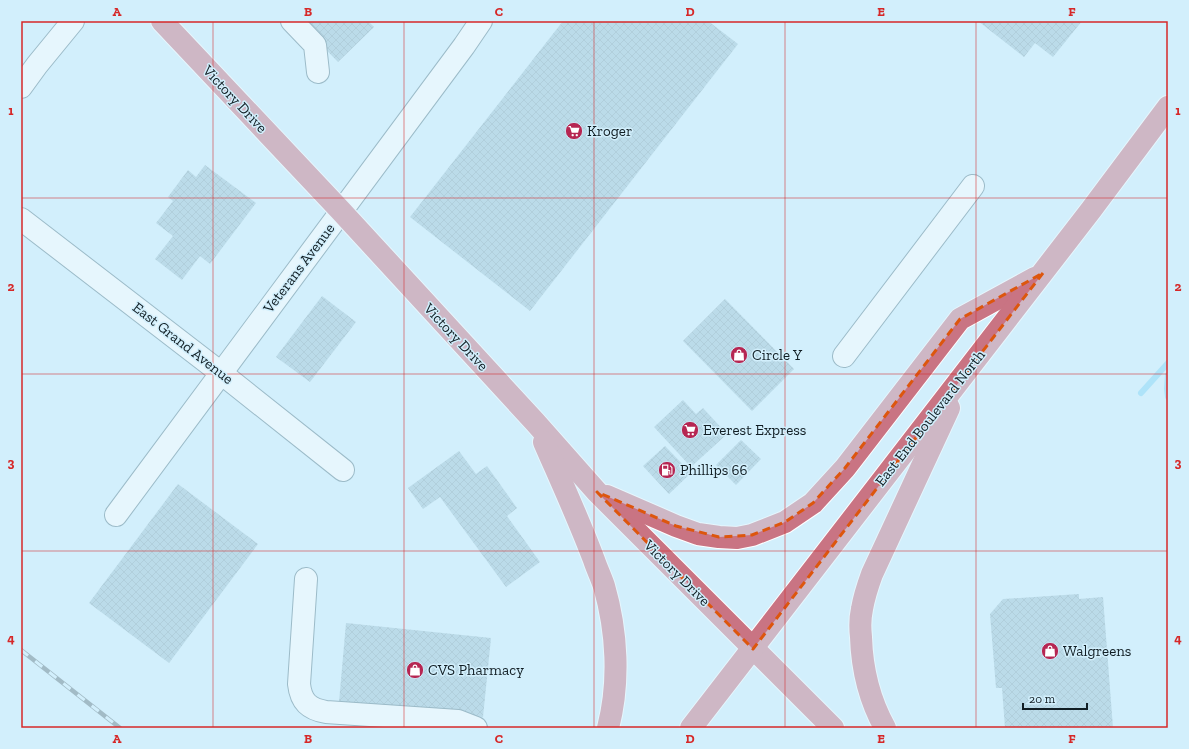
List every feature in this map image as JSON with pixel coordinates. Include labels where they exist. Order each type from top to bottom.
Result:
[{"type":"highway","name":"Victory Drive","points":[[162,21],[535,422],[597,492],[753,649]]},
{"type":"highway","name":"East End Boulevard North","points":[[691,728],[1043,273],[1168,107]]},
{"type":"highway","points":[[597,492],[698,534],[737,538],[752,535],[785,522],[813,503],[846,468],[960,319],[1043,273]]},
{"type":"highway","points":[[885,728],[871,697],[864,675],[861,654],[861,610],[872,574],[966,373]]},
{"type":"highway","points":[[535,422],[585,534],[604,585],[611,618],[615,667],[614,694],[608,728]]},
{"type":"highway","points":[[753,649],[833,728]]},
{"type":"street","points":[[21,87],[73,21]]},
{"type":"street","points":[[292,21],[315,45],[318,72]]},
{"type":"street","name":"Veterans Avenue","points":[[116,515],[481,21]]},
{"type":"street","points":[[844,356],[974,186]]},
{"type":"street","name":"East Grand Avenue","points":[[21,218],[221,372],[343,470]]},
{"type":"street","points":[[306,579],[299,684],[300,693],[311,707],[318,711],[326,712],[458,721],[476,728]]},
{"type":"highlighted area","points":[[1043,273],[753,649],[597,492],[676,526],[719,537],[752,535],[785,522],[813,503],[845,468],[960,319]]},
{"type":"building","points":[[298,21],[368,21],[374,27],[338,62]]},
{"type":"building","name":"Kroger","points":[[563,21],[708,21],[738,44],[530,311],[410,217]]},
{"type":"building","points":[[978,21],[1082,21],[1053,57],[1035,43],[1024,57]]},
{"type":"building","points":[[205,165],[256,203],[210,264],[200,256],[182,280],[155,259],[173,236],[156,223],[173,201],[168,197],[188,170],[196,177]]},
{"type":"building","points":[[322,296],[356,322],[310,382],[276,357]]},
{"type":"building","name":"Circle Y","points":[[725,299],[794,369],[752,411],[683,341]]},
{"type":"building","name":"Everest Express","points":[[683,400],[696,414],[703,408],[727,434],[691,467],[654,427]]},
{"type":"building","name":"Phillips 66","points":[[741,440],[761,459],[736,485],[716,465]]},
{"type":"building","name":"Phillips 66","points":[[665,446],[691,473],[669,494],[643,466]]},
{"type":"building","points":[[459,451],[476,474],[487,466],[517,508],[507,516],[540,562],[506,587],[440,497],[423,509],[408,488]]},
{"type":"building","points":[[178,484],[258,544],[169,663],[89,603]]},
{"type":"building","name":"Walgreens","points":[[1079,594],[1079,599],[1103,597],[1113,728],[1005,728],[1002,688],[996,688],[990,614],[1003,599]]},
{"type":"building","name":"CVS Pharmacy","points":[[346,623],[491,638],[483,717],[339,702]]},
{"type":"waterway","points":[[1141,393],[1168,363]]},
{"type":"waterway","points":[[1168,375],[1168,397]]},
{"type":"railway","points":[[21,650],[120,728]]},
{"type":"place","name":"Kroger","points":[[574,131]]},
{"type":"place","name":"Circle Y","points":[[739,355]]},
{"type":"place","name":"Everest Express","points":[[690,430]]},
{"type":"place","name":"Phillips 66","points":[[667,470]]},
{"type":"place","name":"Walgreens","points":[[1050,651]]},
{"type":"place","name":"CVS Pharmacy","points":[[415,670]]}]
